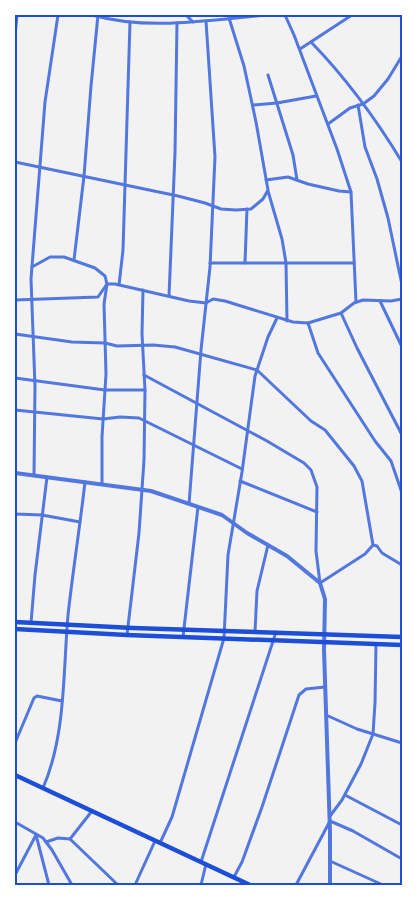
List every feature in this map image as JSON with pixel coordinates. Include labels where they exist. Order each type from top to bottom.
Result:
[{"type":"main road","points":[[15,622],[128,628],[402,637]]},
{"type":"main road","points":[[15,629],[402,645]]},
{"type":"main road","points":[[15,775],[250,885]]},
{"type":"street","points":[[15,36],[17,15]]},
{"type":"street","points":[[34,475],[35,413],[32,267],[45,102],[58,15]]},
{"type":"street","points":[[92,15],[130,22],[176,23],[267,15]]},
{"type":"street","points":[[186,15],[194,22]]},
{"type":"street","points":[[285,15],[328,124],[351,192],[356,302]]},
{"type":"street","points":[[300,50],[352,15]]},
{"type":"street","points":[[74,260],[84,176],[98,16]]},
{"type":"street","points":[[229,18],[244,66],[268,190],[282,239],[286,263],[287,321]]},
{"type":"street","points":[[189,504],[210,263],[215,157],[206,21]]},
{"type":"street","points":[[119,285],[123,250],[130,22]]},
{"type":"street","points":[[169,296],[176,23]]},
{"type":"street","points":[[311,42],[344,77],[402,162]]},
{"type":"street","points":[[328,124],[350,108],[363,104],[374,96],[388,79],[402,56]]},
{"type":"street","points":[[268,76],[293,155],[297,180]]},
{"type":"street","points":[[253,105],[317,96]]},
{"type":"street","points":[[358,106],[365,147],[377,179],[388,218],[402,285]]},
{"type":"street","points":[[15,162],[173,195],[221,209],[251,208],[263,199],[268,190]]},
{"type":"street","points":[[266,180],[288,178],[339,191],[351,192]]},
{"type":"street","points":[[245,263],[247,209]]},
{"type":"street","points":[[32,267],[50,257],[64,257],[95,268],[104,276],[107,284],[104,304],[105,390],[102,484]]},
{"type":"street","points":[[210,263],[354,263]]},
{"type":"street","points":[[107,284],[206,303],[213,299],[225,300],[287,321],[308,324],[341,313],[362,300],[402,299]]},
{"type":"street","points":[[15,300],[98,297],[107,284]]},
{"type":"street","points":[[127,635],[142,490],[145,390],[142,346],[143,290]]},
{"type":"street","points":[[380,300],[402,348]]},
{"type":"street","points":[[341,313],[402,435]]},
{"type":"street","points":[[135,885],[172,817],[224,638],[226,630],[224,618],[228,555],[247,430],[257,370],[277,318]]},
{"type":"street","points":[[308,324],[318,354],[375,441],[391,461],[402,493]]},
{"type":"street","points":[[15,334],[72,342],[105,343],[117,346],[175,347],[257,370],[311,422],[325,430],[354,466],[362,481],[372,545],[365,554],[320,583]]},
{"type":"street","points":[[144,375],[247,430],[304,463],[311,470],[317,487],[316,551],[320,583],[325,599],[324,642],[330,819],[330,885]]},
{"type":"street","points":[[15,378],[105,390],[145,390]]},
{"type":"street","points":[[15,410],[103,419],[120,417],[139,418],[242,469]]},
{"type":"street","points":[[15,473],[151,491],[222,515],[287,556],[320,583]]},
{"type":"street","points":[[31,623],[47,477]]},
{"type":"street","points":[[240,481],[317,512]]},
{"type":"street","points":[[43,788],[51,770],[60,724],[68,625],[85,482]]},
{"type":"street","points":[[183,637],[198,507]]},
{"type":"street","points":[[15,514],[42,515],[80,522]]},
{"type":"street","points":[[255,632],[256,591],[268,545]]},
{"type":"street","points":[[372,545],[377,546],[382,554],[402,566]]},
{"type":"street","points":[[201,885],[204,863],[276,632]]},
{"type":"street","points":[[296,885],[330,819],[345,795],[373,734],[376,644]]},
{"type":"street","points":[[234,877],[262,807],[299,695],[306,688],[325,687]]},
{"type":"street","points":[[15,743],[37,696],[62,701]]},
{"type":"street","points":[[326,715],[357,729],[402,743]]},
{"type":"street","points":[[345,795],[402,825]]},
{"type":"street","points":[[70,839],[92,811]]},
{"type":"street","points":[[330,819],[402,859]]},
{"type":"street","points":[[15,822],[46,842],[72,885]]},
{"type":"street","points":[[15,874],[36,834]]},
{"type":"street","points":[[36,834],[49,885]]},
{"type":"street","points":[[46,842],[58,838],[70,839],[118,885]]},
{"type":"street","points":[[330,861],[383,885]]}]
